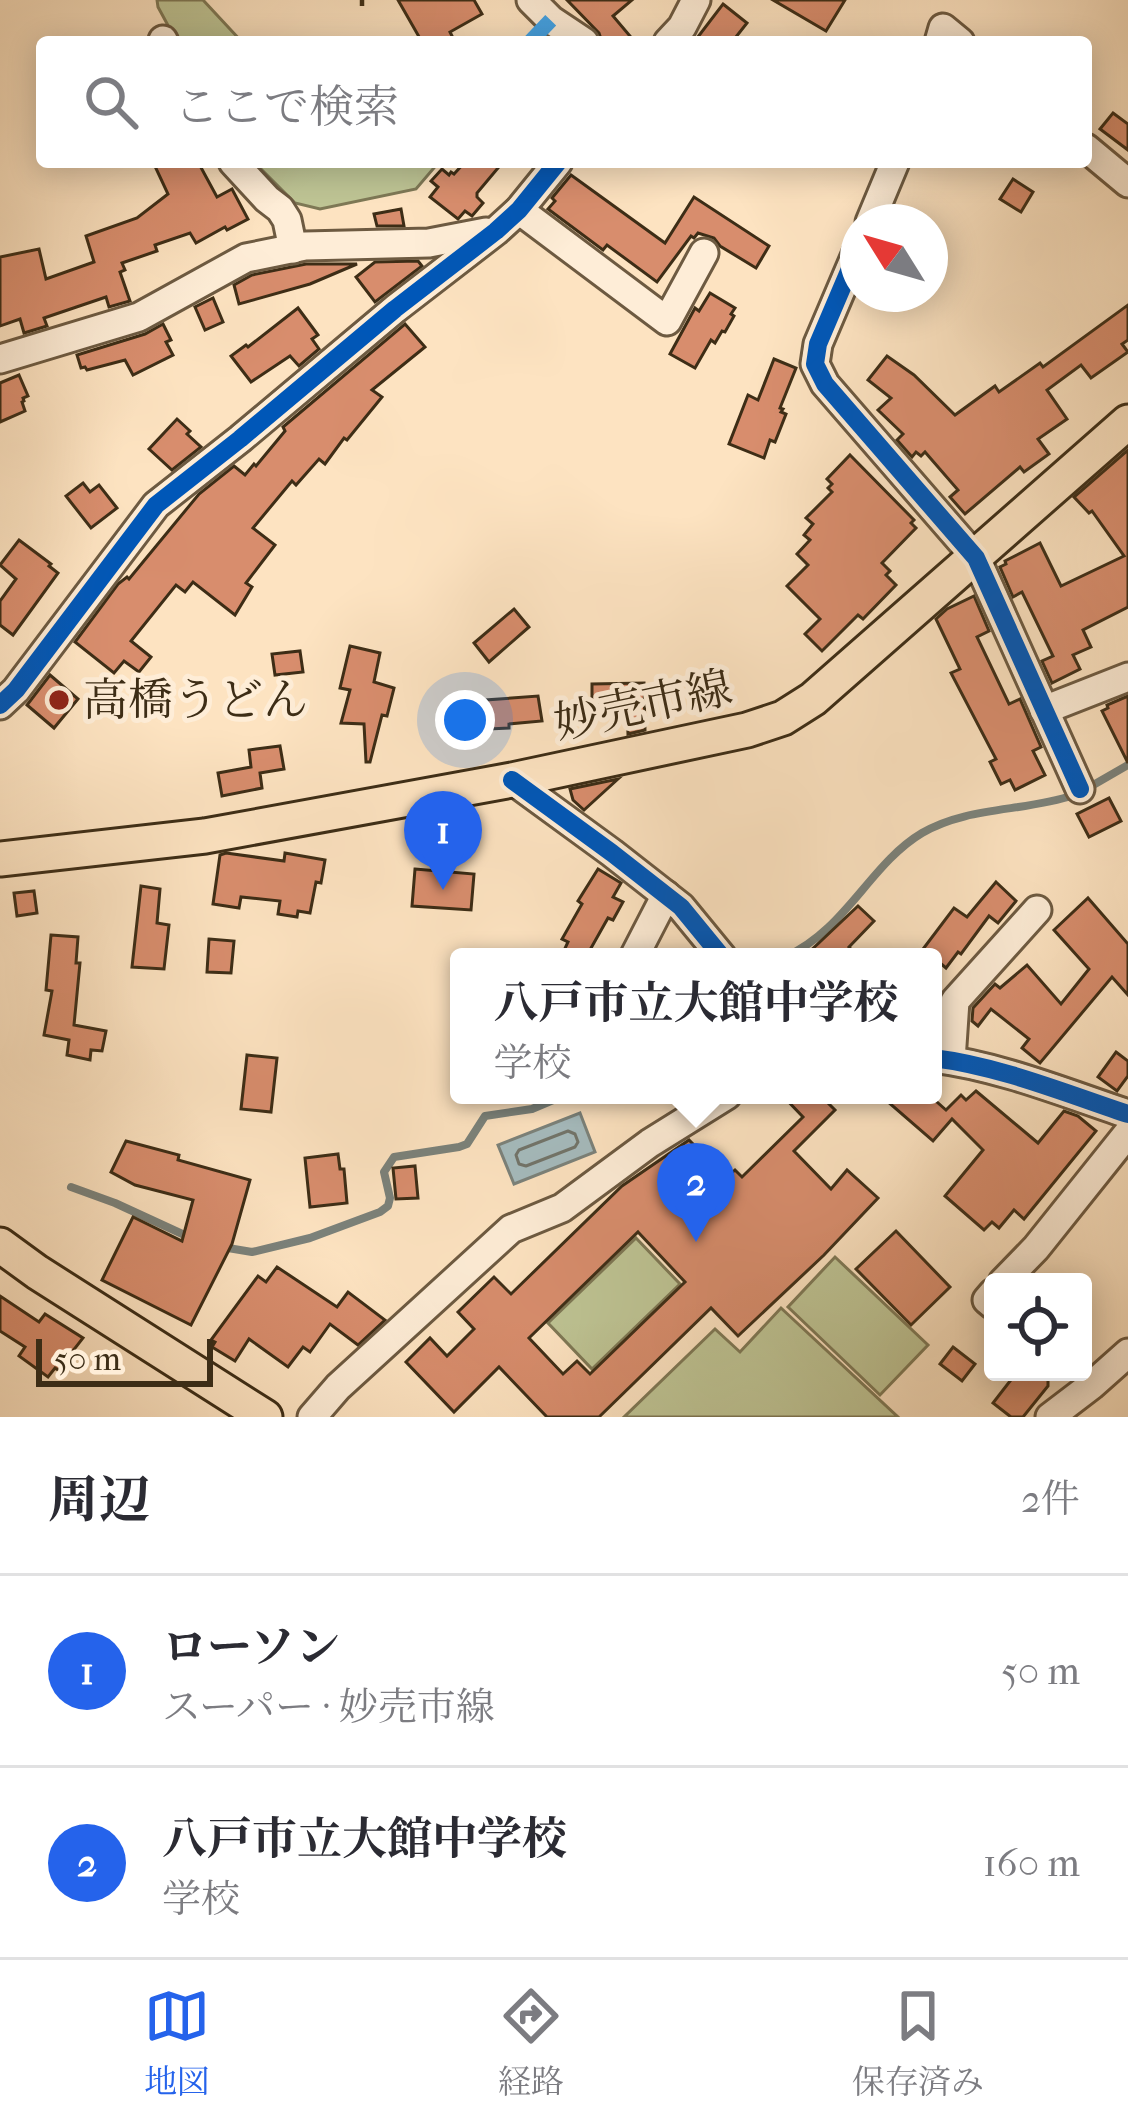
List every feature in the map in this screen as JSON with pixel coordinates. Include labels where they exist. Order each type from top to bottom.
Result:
[{"type":"main road","name":"妙売市線","points":[[0,859],[205,836],[512,780],[747,730],[783,718],[813,700],[1128,422]]},
{"type":"main road","points":[[0,1245],[265,1417]]},
{"type":"street","points":[[531,0],[575,36]]},
{"type":"street","points":[[674,36],[696,0]]},
{"type":"street","points":[[947,36],[951,0]]},
{"type":"street","points":[[1092,153],[1128,183]]},
{"type":"street","points":[[238,168],[280,209],[293,249]]},
{"type":"street","points":[[0,705],[156,505],[496,231],[553,168]]},
{"type":"street","points":[[878,204],[893,168]]},
{"type":"street","points":[[519,210],[667,321],[704,254]]},
{"type":"street","points":[[0,359],[139,317],[246,258],[293,249],[429,243],[496,231]]},
{"type":"street","points":[[840,292],[818,344],[815,364],[825,384],[976,558],[1079,789]]},
{"type":"street","points":[[1044,710],[1128,677]]},
{"type":"street","points":[[512,780],[666,895],[714,948]]},
{"type":"street","points":[[639,948],[666,895]]},
{"type":"street","points":[[1037,910],[955,1001],[942,1059],[1128,1114]]},
{"type":"street","points":[[312,1417],[511,1229],[562,1208],[713,1104]]},
{"type":"street","points":[[1011,1273],[1128,1133]]},
{"type":"street","points":[[1092,1372],[1128,1353]]},
{"type":"street","points":[[1050,1417],[1076,1381]]},
{"type":"green space","points":[[157,0],[203,0],[236,36],[174,36]]},
{"type":"green space","points":[[260,168],[434,168],[416,189],[320,209],[295,203]]},
{"type":"green space","points":[[636,1238],[680,1284],[592,1369],[548,1323]]},
{"type":"green space","points":[[835,1257],[928,1345],[880,1395],[788,1307]]},
{"type":"green space","points":[[781,1308],[898,1417],[624,1417],[715,1329],[740,1352]]},
{"type":"water","points":[[580,1113],[595,1152],[514,1184],[498,1145]]},
{"type":"building","points":[[398,0],[474,0],[482,14],[450,32],[452,36],[419,36]]},
{"type":"building","points":[[567,0],[632,0],[613,16],[630,36],[599,33]]},
{"type":"building","points":[[773,0],[845,0],[826,31]]},
{"type":"building","points":[[723,4],[747,23],[737,36],[699,36]]},
{"type":"building","points":[[1113,113],[1128,124],[1128,150],[1100,129]]},
{"type":"building","points":[[156,168],[201,168],[217,197],[232,189],[248,219],[196,243],[190,233],[155,245],[157,251],[122,263],[125,270],[120,272],[130,301],[109,307],[106,297],[44,318],[47,326],[24,333],[20,319],[0,326],[0,257],[39,249],[46,279],[94,262],[86,236],[137,218],[168,194]]},
{"type":"building","points":[[460,168],[498,168],[477,193],[483,203],[472,216],[465,211],[458,219],[430,197],[438,187],[431,181],[442,169],[454,174]]},
{"type":"building","points":[[571,175],[665,243],[694,197],[769,246],[756,268],[714,238],[698,233],[657,282],[548,209]]},
{"type":"building","points":[[1013,179],[1033,192],[1021,212],[1000,199]]},
{"type":"building","points":[[401,209],[404,226],[377,226],[374,214]]},
{"type":"building","points":[[418,261],[422,266],[375,302],[356,277],[375,262]]},
{"type":"building","points":[[306,264],[357,264],[310,284],[239,304],[234,285],[252,275]]},
{"type":"building","points":[[710,293],[735,308],[734,316],[715,343],[711,340],[695,368],[670,354],[695,308],[699,311]]},
{"type":"building","points":[[213,298],[223,322],[205,330],[195,307]]},
{"type":"building","points":[[1128,305],[1128,340],[1122,344],[1128,352],[1091,378],[1081,365],[1047,390],[1067,419],[1038,439],[1049,454],[1024,472],[1020,467],[965,514],[950,497],[958,490],[925,452],[912,457],[897,440],[903,434],[878,410],[891,398],[868,380],[887,356],[955,415],[995,386],[999,392],[1040,363],[1043,367]]},
{"type":"building","points":[[298,308],[318,335],[312,339],[319,349],[299,366],[290,356],[251,382],[231,356]]},
{"type":"building","points":[[163,324],[173,355],[133,375],[125,360],[81,368],[77,355]]},
{"type":"building","points":[[405,324],[425,347],[372,390],[382,397],[347,440],[325,464],[319,459],[296,485],[292,481],[253,528],[275,545],[246,583],[252,587],[235,615],[193,582],[185,592],[176,585],[131,641],[151,657],[139,672],[124,661],[114,673],[75,642],[118,584],[129,579],[199,494],[234,466],[245,475],[256,466],[285,431],[283,427]]},
{"type":"building","points":[[774,359],[796,368],[780,408],[786,414],[764,458],[729,444],[748,395],[758,400]]},
{"type":"building","points":[[19,375],[28,396],[22,402],[25,411],[0,422],[0,383]]},
{"type":"building","points":[[177,419],[201,447],[172,470],[149,449]]},
{"type":"building","points":[[1128,450],[1128,607],[1083,630],[1091,647],[1073,655],[1080,669],[1052,683],[1042,661],[1053,656],[1022,592],[1013,597],[1000,567],[1040,543],[1061,586],[1124,556],[1092,511],[1074,497]]},
{"type":"building","points":[[850,455],[914,520],[911,523],[916,528],[882,563],[896,585],[822,651],[805,634],[820,619],[787,586],[808,565],[797,554],[810,540],[804,535],[813,524],[806,518],[832,492],[827,479]]},
{"type":"building","points":[[83,483],[90,492],[99,485],[117,508],[91,528],[66,496]]},
{"type":"building","points":[[19,540],[58,573],[13,635],[0,625],[0,601],[16,579],[0,565]]},
{"type":"building","points":[[974,596],[989,631],[977,637],[1009,704],[1020,699],[1041,747],[1033,751],[1045,775],[1015,790],[1010,780],[1001,784],[990,762],[996,759],[951,673],[960,669],[936,619]]},
{"type":"building","points":[[514,609],[529,627],[489,662],[474,643]]},
{"type":"building","points":[[350,646],[380,653],[374,682],[394,688],[370,762],[366,762],[364,724],[341,723],[350,690],[340,688]]},
{"type":"building","points":[[300,651],[303,672],[275,675],[272,654]]},
{"type":"building","points":[[50,675],[78,699],[54,728],[27,705]]},
{"type":"building","points":[[644,683],[645,730],[628,734],[627,709],[592,705],[592,684]]},
{"type":"building","points":[[538,696],[542,721],[489,729],[486,700]]},
{"type":"building","points":[[1128,696],[1128,763],[1102,711]]},
{"type":"building","points":[[280,746],[284,769],[260,773],[262,788],[222,796],[218,773],[251,767],[249,750]]},
{"type":"building","points":[[618,779],[584,810],[573,800],[570,789]]},
{"type":"building","points":[[1109,798],[1121,821],[1089,837],[1077,814]]},
{"type":"building","points":[[285,853],[325,860],[310,913],[278,914],[280,901],[241,897],[239,908],[213,904],[220,855],[284,861]]},
{"type":"building","points":[[415,869],[474,874],[471,910],[412,906]]},
{"type":"building","points":[[598,869],[621,883],[613,897],[623,902],[591,948],[565,948],[568,942],[562,939],[582,904],[578,901]]},
{"type":"building","points":[[996,882],[1016,901],[998,923],[989,916],[946,968],[942,948],[924,948],[954,908],[967,917]]},
{"type":"building","points":[[141,886],[160,889],[157,923],[169,925],[164,969],[132,967]]},
{"type":"building","points":[[34,891],[37,913],[17,916],[14,893]]},
{"type":"building","points":[[1088,898],[1128,944],[1128,995],[1112,977],[1040,1063],[1022,1048],[1029,1039],[991,1009],[978,1026],[972,1021],[973,1008],[995,984],[1000,988],[1027,965],[1061,1004],[1089,969],[1054,930]]},
{"type":"building","points":[[858,906],[874,921],[850,948],[814,948]]},
{"type":"building","points":[[51,935],[78,937],[74,1025],[106,1031],[102,1051],[91,1050],[90,1060],[67,1055],[69,1040],[44,1035],[52,991],[46,990]]},
{"type":"building","points":[[209,939],[234,941],[231,973],[207,972]]},
{"type":"building","points":[[1116,1052],[1128,1061],[1128,1076],[1117,1091],[1098,1077]]},
{"type":"building","points":[[247,1055],[277,1058],[271,1112],[241,1109]]},
{"type":"building","points":[[976,1091],[1038,1143],[1064,1111],[1096,1131],[1024,1219],[1014,1210],[999,1228],[992,1222],[984,1230],[945,1196],[983,1150],[952,1119],[933,1141],[890,1104],[939,1104],[946,1110],[961,1095],[966,1100]]},
{"type":"building","points":[[791,1104],[829,1104],[835,1110],[794,1151],[831,1189],[847,1170],[878,1198],[738,1336],[711,1308],[599,1417],[547,1417],[499,1367],[454,1412],[406,1362],[430,1338],[447,1356],[474,1329],[458,1312],[494,1277],[511,1294],[622,1186],[689,1140],[726,1178],[735,1170],[742,1177],[803,1117]],"holes":[[[638,1232],[685,1282],[590,1374],[577,1361],[563,1374],[529,1338]]]},
{"type":"building","points":[[126,1141],[250,1180],[232,1244],[191,1325],[102,1280],[133,1217],[182,1241],[193,1200],[135,1185],[111,1172]]},
{"type":"building","points":[[338,1154],[347,1203],[310,1207],[305,1158]]},
{"type":"building","points":[[415,1166],[418,1198],[396,1199],[393,1168]]},
{"type":"building","points":[[896,1231],[950,1287],[911,1325],[856,1269]]},
{"type":"building","points":[[277,1267],[337,1307],[348,1292],[385,1320],[358,1345],[330,1324],[310,1352],[303,1347],[288,1367],[249,1339],[235,1361],[212,1347],[215,1342],[211,1340],[258,1276],[266,1282]]},
{"type":"building","points":[[0,1296],[39,1322],[45,1314],[83,1338],[48,1377],[19,1356],[25,1347],[0,1331]]},
{"type":"building","points":[[953,1347],[975,1364],[962,1381],[940,1364]]},
{"type":"building","points":[[1010,1381],[1048,1381],[1023,1417],[1011,1417],[993,1403]]},
{"type":"waterway","points":[[1088,788],[1128,765]]},
{"type":"waterway","points":[[801,948],[825,931],[887,862],[922,833],[958,818],[1074,795]]},
{"type":"waterway","points":[[222,1247],[252,1252],[310,1238],[380,1212],[388,1206],[384,1172],[394,1157],[459,1147],[467,1144],[485,1116],[544,1104]]},
{"type":"waterway","points":[[71,1187],[191,1238]]},
{"type":"marked path","points":[[536,36],[551,20]]},
{"type":"cycle path","points":[[0,705],[156,505],[496,231],[553,168]]},
{"type":"cycle path","points":[[840,292],[818,344],[815,364],[825,384],[976,558],[1080,789]]},
{"type":"cycle path","points":[[512,780],[681,907],[715,948]]},
{"type":"cycle path","points":[[942,1059],[1007,1074],[1128,1114]]},
{"type":"place","name":"高橋うどん","points":[[59,700]]},
{"type":"place","name":"ローソン","points":[[443,890]]},
{"type":"place","name":"八戸市立大館中学校","points":[[696,1242]]}]
